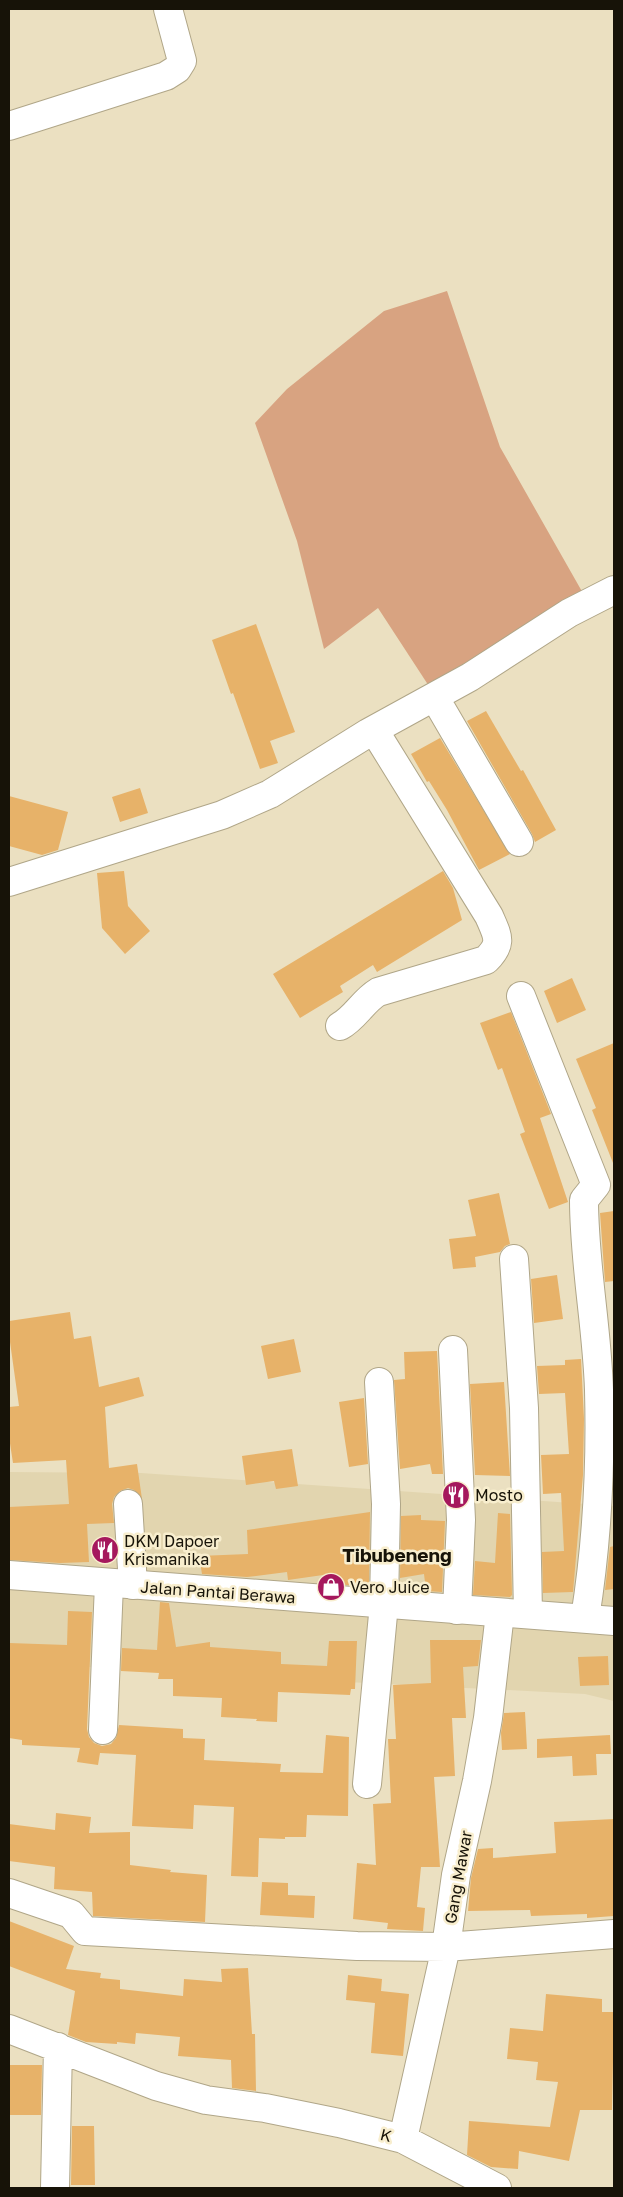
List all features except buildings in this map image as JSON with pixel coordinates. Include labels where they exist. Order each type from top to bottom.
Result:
[{"type":"street","points":[[9,126],[166,76],[177,69],[182,61],[168,9]]},
{"type":"street","points":[[9,882],[222,815],[270,794],[374,730],[435,698],[569,613],[614,590]]},
{"type":"street","points":[[435,698],[519,842]]},
{"type":"street","points":[[340,1026],[346,1023],[370,997],[378,992],[486,960],[496,949],[498,937],[489,916],[374,730]]},
{"type":"street","points":[[521,996],[596,1185],[584,1200],[599,1389],[599,1489],[591,1581],[585,1618]]},
{"type":"street","points":[[514,1259],[524,1408],[528,1614]]},
{"type":"street","points":[[453,1350],[461,1520],[457,1610]]},
{"type":"street","points":[[367,1784],[384,1604],[386,1504],[379,1382]]},
{"type":"street","points":[[103,1730],[121,1584],[128,1504]]},
{"type":"street","name":"Jalan Pantai Berawa","points":[[9,1575],[457,1610],[614,1620]]},
{"type":"street","name":"Gang Mawar","points":[[404,2139],[446,1947],[456,1875],[488,1718],[500,1613]]},
{"type":"street","points":[[9,1893],[71,1914],[85,1931],[357,1946],[446,1947],[614,1934]]},
{"type":"street","name":"K","points":[[9,2029],[156,2086],[206,2100],[265,2108],[404,2139],[497,2188]]},
{"type":"street","points":[[55,2188],[58,2047]]},
{"type":"shaded area","points":[[447,291],[500,447],[584,595],[438,700],[378,608],[324,649],[297,541],[255,423],[287,389],[384,311]]},
{"type":"shaded area","points":[[9,1472],[141,1473],[614,1506],[614,1701],[585,1694],[113,1670],[9,1657]]},
{"type":"place","name":"Mosto","points":[[456,1495]]},
{"type":"place","name":"DKM Dapoer Krismanika","points":[[105,1550]]},
{"type":"place","name":"Vero Juice","points":[[331,1587]]},
{"type":"district","name":"Tibubeneng","points":[[397,1554]]}]
